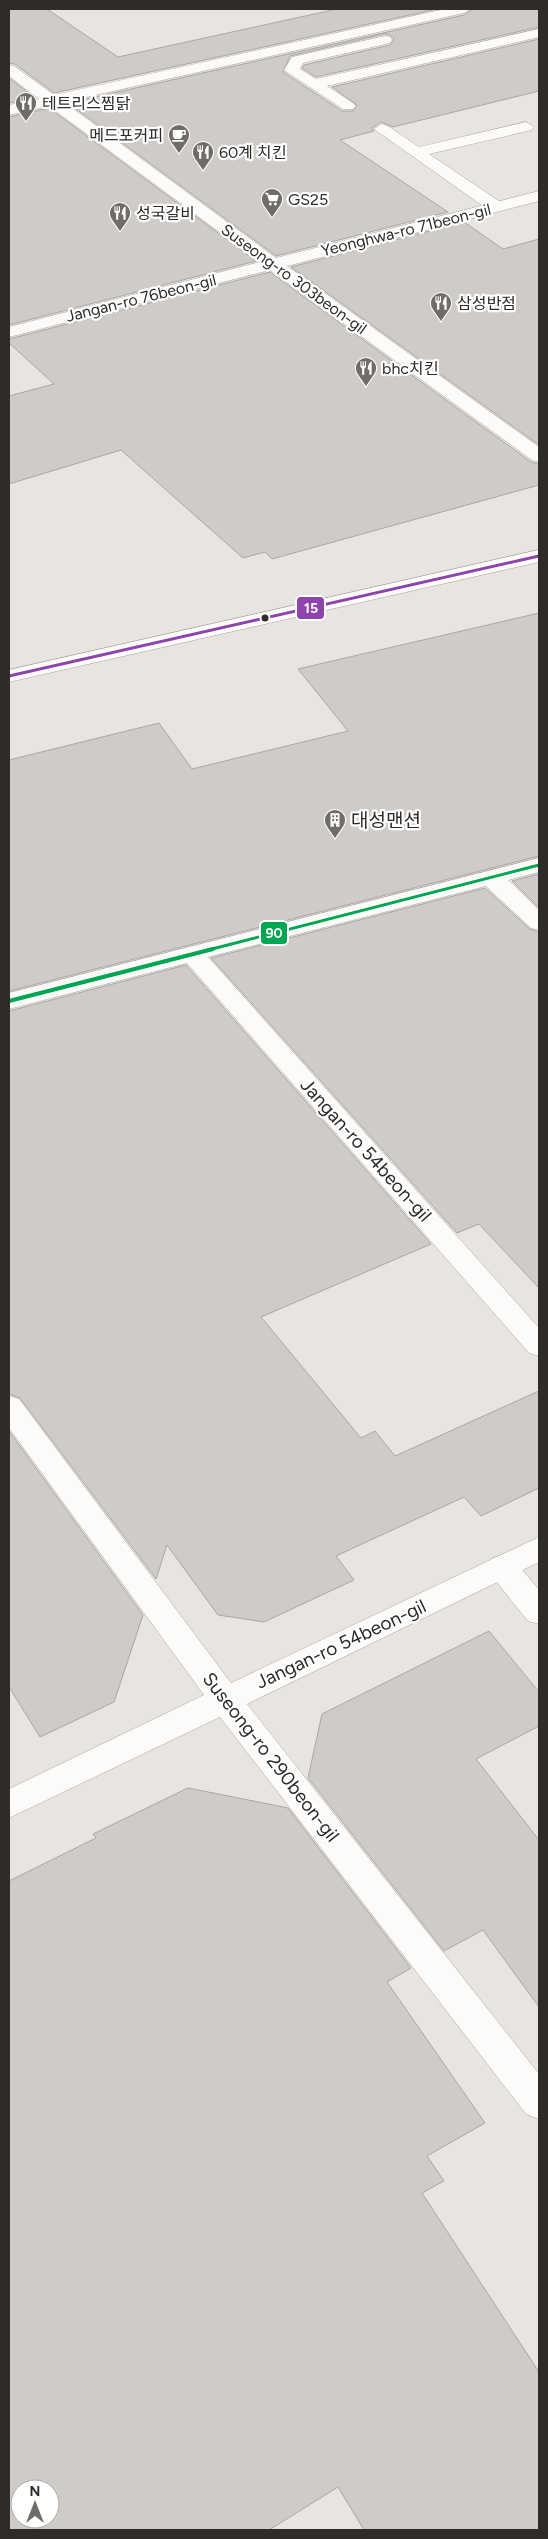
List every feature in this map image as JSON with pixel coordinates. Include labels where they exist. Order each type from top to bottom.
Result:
[{"type":"street","points":[[9,110],[464,9]]},
{"type":"street","points":[[314,84],[539,33]]},
{"type":"street","points":[[348,106],[292,70],[297,60],[385,40]]},
{"type":"street","name":"Suseong-ro 303beon-gil","points":[[9,69],[273,264],[539,456]]},
{"type":"street","points":[[417,152],[526,127]]},
{"type":"street","points":[[382,129],[496,207]]},
{"type":"street","name":"Yeonghwa-ro 71beon-gil","points":[[273,264],[539,196]]},
{"type":"street","name":"Jangan-ro 76beon-gil","points":[[9,332],[273,264]]},
{"type":"street","points":[[9,676],[539,556]]},
{"type":"street","points":[[9,1002],[539,865]]},
{"type":"street","points":[[491,877],[539,923]]},
{"type":"street","name":"Jangan-ro 54beon-gil","points":[[192,954],[539,1346]]},
{"type":"street","name":"Suseong-ro 290beon-gil","points":[[9,1407],[226,1699],[539,2102]]},
{"type":"street","name":"Jangan-ro 54beon-gil","points":[[9,1804],[539,1549]]},
{"type":"street","points":[[502,1567],[539,1612]]},
{"type":"building","points":[[9,9],[47,9],[118,57],[337,9],[437,9],[54,93],[15,64],[9,63]]},
{"type":"building","points":[[473,9],[539,9],[539,27],[316,77],[302,68],[304,65],[390,45],[394,39],[390,35],[385,34],[290,56],[283,72],[342,111],[353,111],[357,105],[332,87],[539,39],[539,91],[393,127],[381,122],[372,128],[374,131],[340,140],[448,212],[276,256],[68,103],[464,15]]},
{"type":"building","points":[[9,78],[35,98],[9,103]]},
{"type":"building","points":[[49,108],[256,261],[9,325],[9,117]]},
{"type":"building","points":[[464,222],[503,249],[539,239],[539,445],[291,267]]},
{"type":"building","points":[[270,272],[531,462],[539,464],[539,485],[272,559],[265,552],[243,558],[121,450],[9,484],[9,396],[54,384],[9,343],[9,339]]},
{"type":"building","points":[[539,613],[539,856],[9,991],[9,760],[159,723],[192,769],[348,731],[298,669]]},
{"type":"building","points":[[539,874],[539,908],[512,881]]},
{"type":"building","points":[[485,888],[530,929],[539,932],[539,1288],[479,1224],[457,1233],[211,958]]},
{"type":"building","points":[[186,965],[431,1244],[261,1317],[361,1438],[375,1431],[395,1456],[539,1391],[539,1488],[481,1516],[464,1497],[336,1556],[354,1580],[264,1622],[218,1615],[167,1545],[156,1579],[20,1398],[9,1394],[9,1011]]},
{"type":"building","points":[[9,1431],[143,1615],[114,1702],[40,1737],[9,1687]]},
{"type":"building","points":[[489,1631],[539,1692],[539,1726],[476,1759],[539,1840],[539,2007],[483,1930],[444,1951],[308,1778],[322,1714]]},
{"type":"building","points":[[188,1788],[288,1808],[411,1968],[387,1982],[485,2123],[427,2156],[444,2181],[422,2193],[539,2372],[539,2530],[364,2530],[338,2487],[269,2530],[9,2530],[9,1881],[96,1838],[93,1834]]},
{"type":"transit line","name":"15","points":[[9,676],[539,556]]},
{"type":"transit line","name":"90","points":[[9,1001],[539,865]]},
{"type":"place","name":"테트리스찜닭","points":[[26,122]]},
{"type":"place","name":"메드포커피","points":[[179,154]]},
{"type":"place","name":"60계 치킨","points":[[203,171]]},
{"type":"place","name":"GS25","points":[[272,218]]},
{"type":"place","name":"성국갈비","points":[[120,232]]},
{"type":"place","name":"삼성반점","points":[[441,322]]},
{"type":"place","name":"bhc치킨","points":[[366,387]]},
{"type":"place","name":"대성맨션","points":[[335,839]]}]
